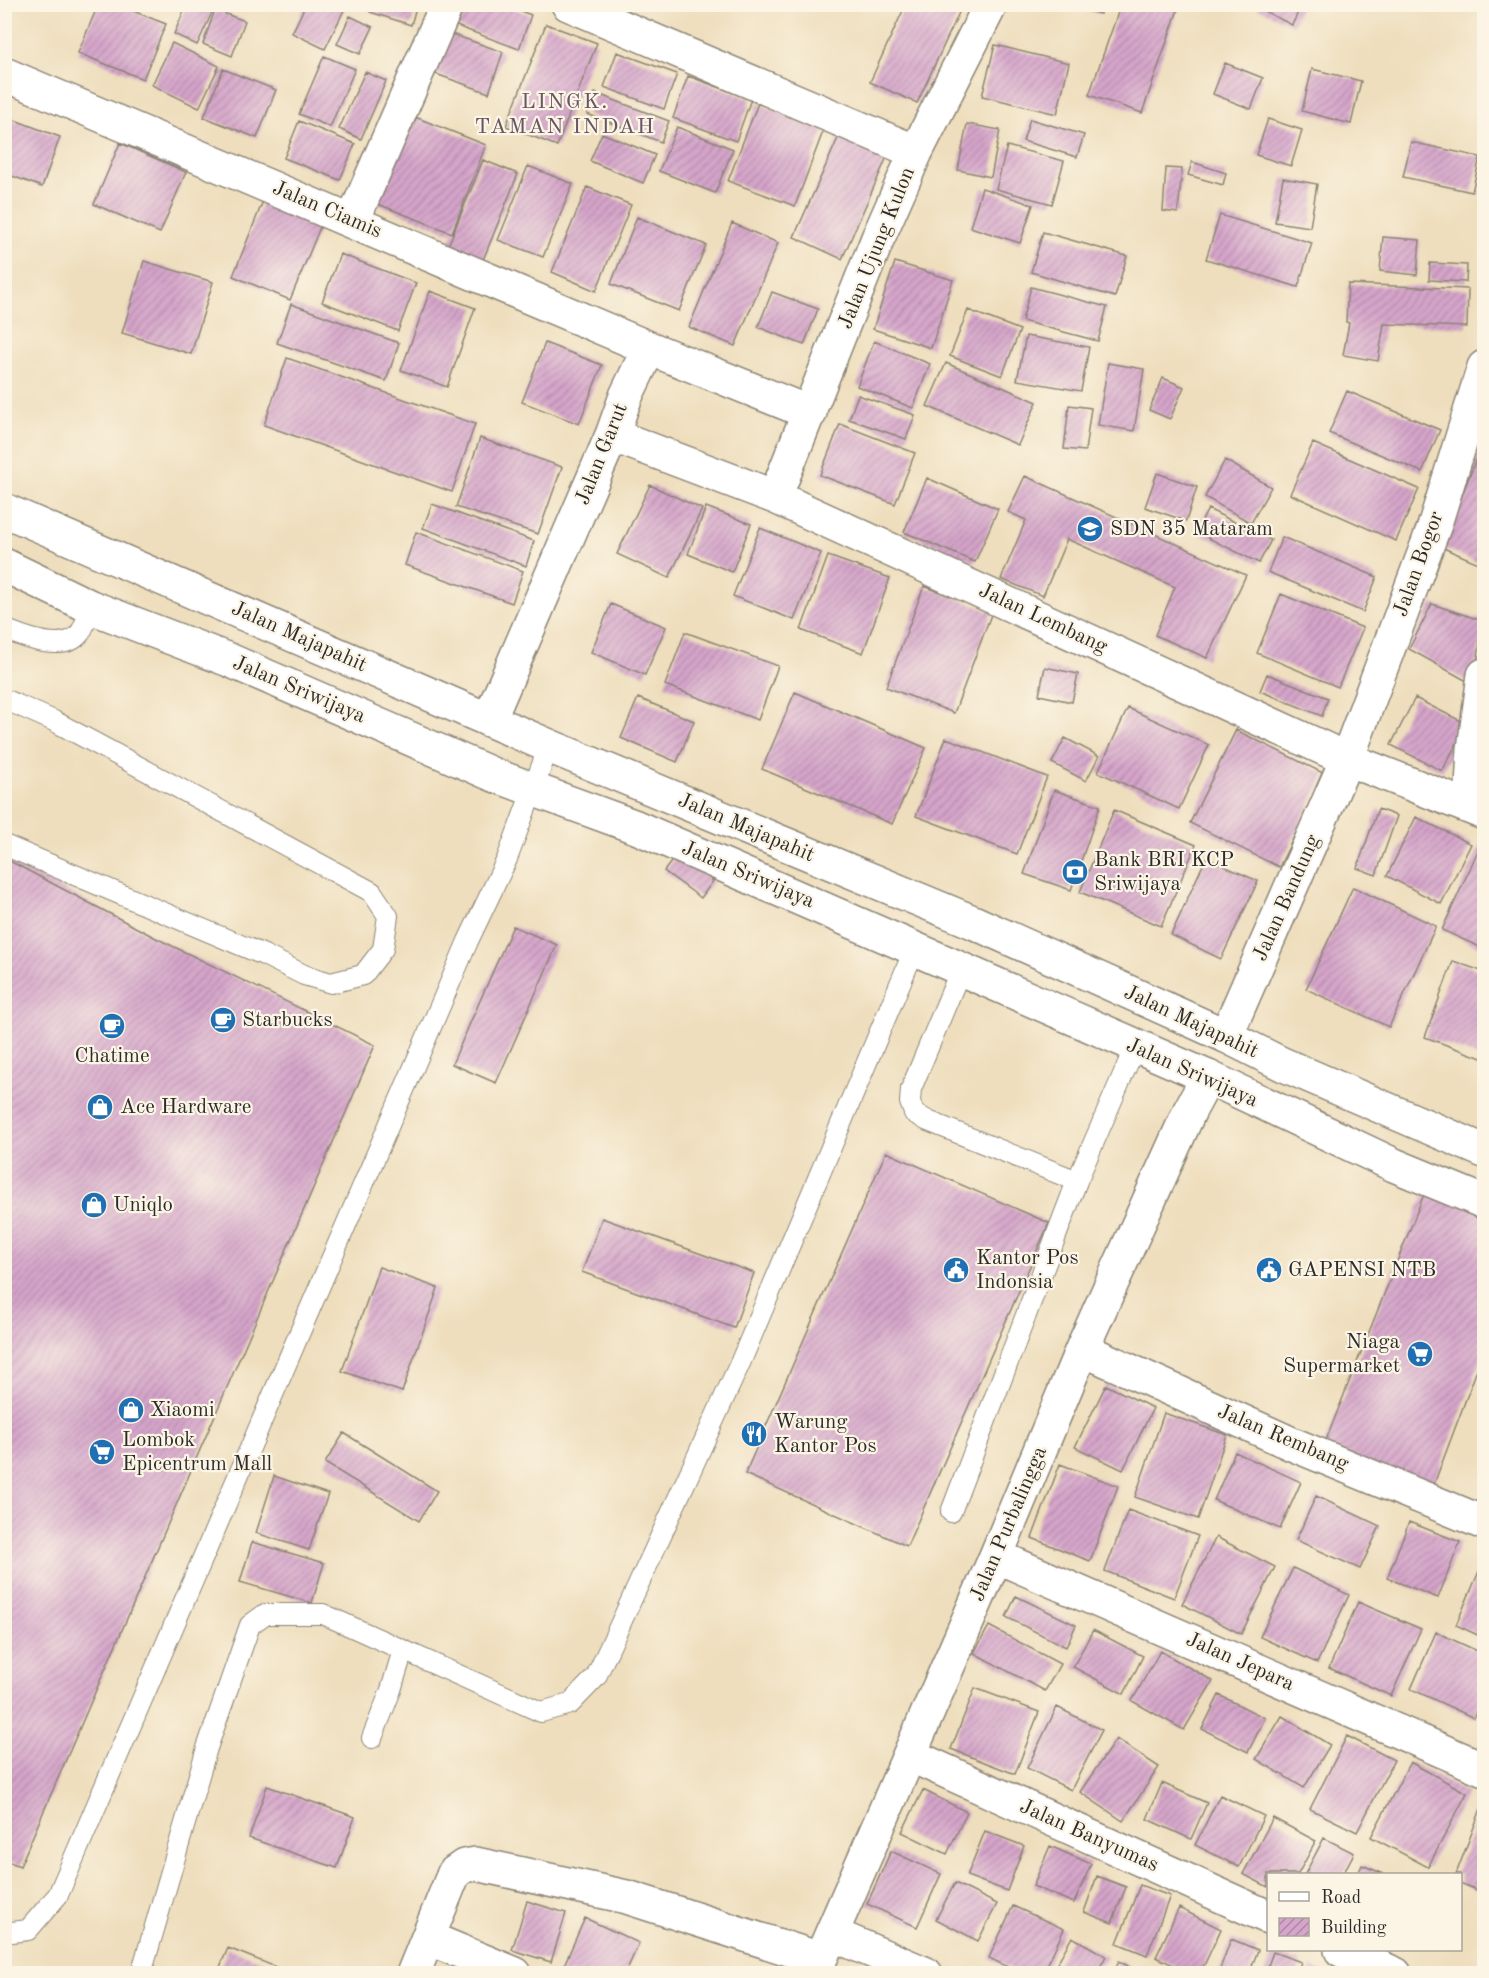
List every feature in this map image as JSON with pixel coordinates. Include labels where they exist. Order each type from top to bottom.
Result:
[{"type":"street","points":[[353,220],[447,4]]},
{"type":"street","points":[[568,4],[916,152]]},
{"type":"street","name":"Jalan Ujung Kulon","points":[[775,496],[878,238],[916,152],[991,4]]},
{"type":"street","name":"Jalan Ciamis","points":[[4,74],[353,220],[649,348]]},
{"type":"street","points":[[649,348],[810,413]]},
{"type":"street","name":"Jalan Garut","points":[[489,720],[612,435],[626,396],[649,348]]},
{"type":"street","name":"Jalan Bogor","points":[[1347,759],[1434,527],[1485,367]]},
{"type":"street","name":"Jalan Lembang","points":[[612,435],[775,496],[1347,759],[1478,810],[1474,748],[1485,675]]},
{"type":"street","name":"Jalan Majapahit","points":[[4,510],[549,746],[973,922],[1226,1036],[1282,1064],[1485,1151]]},
{"type":"street","name":"Jalan Sriwijaya","points":[[4,565],[91,607],[229,660],[494,774],[636,827],[1208,1077],[1394,1165],[1485,1202]]},
{"type":"street","name":"Jalan Bandung","points":[[1226,1036],[1347,759]]},
{"type":"street","points":[[582,806],[596,765]]},
{"type":"street","points":[[1266,1106],[1282,1064]]},
{"type":"street","name":"Jalan Purbalingga","points":[[822,1955],[996,1556],[1082,1349],[1190,1110],[1208,1077]]},
{"type":"street","name":"Jalan Rembang","points":[[1082,1349],[1292,1444],[1485,1523]]},
{"type":"street","name":"Jalan Jepara","points":[[996,1556],[1485,1769]]},
{"type":"street","name":"Jalan Banyumas","points":[[910,1755],[1267,1916]]},
{"type":"street","points":[[413,1974],[454,1873],[464,1866],[476,1864],[627,1898],[822,1955],[926,1974]]},
{"type":"street","points":[[428,1938],[515,1974]]},
{"type":"street","points":[[1343,1951],[1395,1974]]},
{"type":"lane","points":[[4,629],[28,638],[63,643],[80,634],[91,607]]},
{"type":"lane","points":[[4,699],[65,727],[372,892],[388,915],[383,949],[363,975],[331,983],[304,975],[264,955],[4,845]]},
{"type":"lane","points":[[4,1933],[28,1930],[58,1895],[468,941],[507,859],[549,746]]},
{"type":"lane","points":[[141,1974],[207,1748],[250,1625],[265,1614],[323,1614],[540,1712],[570,1704],[596,1677],[741,1361],[915,948]]},
{"type":"lane","points":[[961,969],[911,1089],[910,1102],[914,1113],[1077,1181]]},
{"type":"lane","points":[[951,1512],[1077,1181],[1135,1047]]},
{"type":"lane","points":[[372,1738],[391,1690],[403,1650]]},
{"type":"building","points":[[187,4],[216,4],[197,45],[174,34]]},
{"type":"building","points":[[306,4],[347,4],[325,49],[292,33]]},
{"type":"building","points":[[372,4],[417,4],[411,25],[370,12]]},
{"type":"building","points":[[459,4],[502,4],[531,15],[519,49],[451,24]]},
{"type":"building","points":[[906,4],[963,4],[917,103],[870,82]]},
{"type":"building","points":[[1064,4],[1103,4],[1100,14]]},
{"type":"building","points":[[1121,4],[1180,4],[1142,113],[1089,95]]},
{"type":"building","points":[[1250,4],[1302,4],[1292,25]]},
{"type":"building","points":[[98,5],[118,5],[166,24],[143,79],[78,53]]},
{"type":"building","points":[[215,10],[245,21],[232,56],[203,44]]},
{"type":"building","points":[[350,16],[373,27],[360,54],[337,44]]},
{"type":"building","points":[[546,24],[597,43],[557,146],[506,126]]},
{"type":"building","points":[[437,29],[503,52],[489,93],[422,69]]},
{"type":"building","points":[[172,43],[219,66],[199,108],[152,85]]},
{"type":"building","points":[[995,45],[1069,63],[1057,114],[982,96]]},
{"type":"building","points":[[617,52],[677,74],[664,109],[604,87]]},
{"type":"building","points":[[324,56],[355,69],[330,127],[299,114]]},
{"type":"building","points":[[1225,63],[1263,78],[1251,109],[1213,94]]},
{"type":"building","points":[[223,69],[276,90],[257,138],[204,117]]},
{"type":"building","points":[[1312,69],[1361,81],[1351,124],[1302,111]]},
{"type":"building","points":[[365,72],[386,81],[361,139],[339,129]]},
{"type":"building","points":[[688,76],[751,99],[736,141],[673,118]]},
{"type":"building","points":[[595,93],[669,121],[661,142],[587,114]]},
{"type":"building","points":[[758,103],[824,129],[795,206],[728,181]]},
{"type":"building","points":[[405,113],[486,145],[452,233],[370,201]]},
{"type":"building","points":[[4,116],[60,137],[42,187],[4,173]]},
{"type":"building","points":[[1030,119],[1084,135],[1077,157],[1023,141]]},
{"type":"building","points":[[1268,119],[1302,130],[1291,166],[1256,155]]},
{"type":"building","points":[[299,121],[355,144],[340,180],[284,158]]},
{"type":"building","points":[[967,124],[1000,130],[991,177],[958,170]]},
{"type":"building","points":[[677,127],[733,149],[715,193],[659,171]]},
{"type":"building","points":[[602,133],[655,155],[643,183],[590,161]]},
{"type":"building","points":[[839,136],[887,157],[842,259],[794,237]]},
{"type":"building","points":[[1411,142],[1480,157],[1472,192],[1403,177]]},
{"type":"building","points":[[120,143],[186,172],[160,233],[94,204]]},
{"type":"building","points":[[1007,146],[1064,161],[1052,204],[996,189]]},
{"type":"building","points":[[483,160],[518,174],[483,260],[448,246]]},
{"type":"building","points":[[1192,162],[1226,173],[1223,185],[1188,175]]},
{"type":"building","points":[[528,166],[573,184],[543,257],[498,240]]},
{"type":"building","points":[[1166,168],[1182,169],[1178,213],[1163,211]]},
{"type":"building","points":[[1283,178],[1317,184],[1310,227],[1275,222]]},
{"type":"building","points":[[587,187],[631,205],[596,291],[552,272]]},
{"type":"building","points":[[982,188],[1033,205],[1020,243],[970,227]]},
{"type":"building","points":[[263,201],[321,225],[290,300],[233,276]]},
{"type":"building","points":[[1220,215],[1312,243],[1298,287],[1206,259]]},
{"type":"building","points":[[637,217],[706,245],[679,311],[611,284]]},
{"type":"building","points":[[732,223],[778,243],[735,346],[689,327]]},
{"type":"building","points":[[1043,232],[1127,256],[1115,297],[1031,272]]},
{"type":"building","points":[[1383,237],[1420,240],[1417,275],[1380,271]]},
{"type":"building","points":[[340,254],[416,283],[398,331],[322,302]]},
{"type":"building","points":[[144,261],[213,282],[191,354],[122,333]]},
{"type":"building","points":[[895,262],[953,280],[931,348],[873,329]]},
{"type":"building","points":[[1430,263],[1467,265],[1466,282],[1429,280]]},
{"type":"building","points":[[1348,284],[1468,289],[1467,327],[1384,324],[1378,361],[1343,355],[1349,323],[1346,322]]},
{"type":"building","points":[[1031,287],[1107,307],[1098,341],[1022,321]]},
{"type":"building","points":[[430,291],[475,308],[447,387],[401,370]]},
{"type":"building","points":[[772,292],[818,309],[804,345],[758,327]]},
{"type":"building","points":[[291,304],[399,343],[386,381],[277,343]]},
{"type":"building","points":[[968,310],[1020,330],[1002,376],[950,356]]},
{"type":"building","points":[[1026,336],[1089,347],[1081,391],[1017,380]]},
{"type":"building","points":[[874,341],[930,364],[913,408],[857,386]]},
{"type":"building","points":[[545,343],[602,365],[579,424],[522,402]]},
{"type":"building","points":[[287,358],[475,424],[452,492],[264,425]]},
{"type":"building","points":[[946,363],[1037,402],[1018,445],[927,406]]},
{"type":"building","points":[[1108,363],[1144,369],[1134,431],[1098,425]]},
{"type":"building","points":[[1163,378],[1184,387],[1170,419],[1149,410]]},
{"type":"building","points":[[1347,391],[1440,430],[1422,472],[1329,433]]},
{"type":"building","points":[[858,395],[915,415],[906,439],[849,419]]},
{"type":"building","points":[[1069,405],[1091,408],[1085,451],[1064,449]]},
{"type":"building","points":[[840,424],[915,453],[895,504],[820,475]]},
{"type":"building","points":[[480,438],[562,467],[538,534],[456,507]]},
{"type":"building","points":[[1484,440],[1484,555],[1483,565],[1441,547]]},
{"type":"building","points":[[1313,443],[1419,489],[1396,541],[1290,494]]},
{"type":"building","points":[[1225,460],[1271,487],[1251,523],[1205,497]]},
{"type":"building","points":[[1157,473],[1197,487],[1186,521],[1145,507]]},
{"type":"building","points":[[1025,476],[1246,575],[1207,658],[1155,635],[1175,587],[1067,539],[1043,596],[1001,579],[1026,520],[1008,512]]},
{"type":"building","points":[[927,478],[998,509],[975,562],[904,532]]},
{"type":"building","points":[[650,485],[702,509],[669,578],[617,554]]},
{"type":"building","points":[[432,504],[534,541],[526,566],[423,528]]},
{"type":"building","points":[[706,507],[751,524],[732,572],[688,554]]},
{"type":"building","points":[[1208,509],[1271,540],[1259,563],[1196,532]]},
{"type":"building","points":[[760,528],[821,553],[794,620],[733,596]]},
{"type":"building","points":[[416,532],[523,571],[512,603],[405,565]]},
{"type":"building","points":[[1282,537],[1377,577],[1363,612],[1268,572]]},
{"type":"building","points":[[828,556],[890,578],[863,653],[801,630]]},
{"type":"building","points":[[924,586],[992,612],[954,713],[886,687]]},
{"type":"building","points":[[1281,594],[1363,628],[1338,687],[1257,653]]},
{"type":"building","points":[[611,604],[666,627],[645,675],[591,652]]},
{"type":"building","points":[[1432,604],[1483,621],[1474,685],[1409,649]]},
{"type":"building","points":[[685,632],[778,666],[758,720],[665,685]]},
{"type":"building","points":[[1045,667],[1078,674],[1072,702],[1039,695]]},
{"type":"building","points":[[1267,674],[1328,698],[1322,716],[1260,691]]},
{"type":"building","points":[[795,692],[926,748],[892,824],[762,769]]},
{"type":"building","points":[[638,698],[694,721],[677,762],[621,738]]},
{"type":"building","points":[[1415,698],[1467,724],[1442,771],[1391,745]]},
{"type":"building","points":[[1128,708],[1209,745],[1179,809],[1098,772]]},
{"type":"building","points":[[1236,730],[1325,774],[1279,867],[1190,823]]},
{"type":"building","points":[[946,738],[1047,777],[1017,854],[916,816]]},
{"type":"building","points":[[1065,738],[1099,756],[1086,781],[1052,763]]},
{"type":"building","points":[[1054,790],[1100,806],[1071,890],[1024,874]]},
{"type":"building","points":[[1378,809],[1397,816],[1376,875],[1357,868]]},
{"type":"building","points":[[1114,810],[1196,845],[1161,926],[1080,892]]},
{"type":"building","points":[[1416,817],[1471,844],[1441,904],[1387,876]]},
{"type":"building","points":[[1482,842],[1484,844],[1484,949],[1442,930]]},
{"type":"building","points":[[677,854],[713,881],[701,898],[664,871]]},
{"type":"building","name":"Lombok Epicentrum Mall","points":[[4,858],[156,938],[375,1045],[20,1866],[4,1860]]},
{"type":"building","points":[[1206,858],[1258,881],[1221,959],[1171,935]]},
{"type":"building","points":[[1353,887],[1436,926],[1389,1027],[1306,989]]},
{"type":"building","points":[[513,926],[557,945],[496,1083],[452,1064]]},
{"type":"building","points":[[1453,961],[1484,972],[1484,1059],[1425,1037]]},
{"type":"building","points":[[886,1152],[1049,1223],[907,1546],[745,1474]]},
{"type":"building","points":[[1428,1184],[1484,1209],[1484,1351],[1431,1492],[1324,1445]]},
{"type":"building","points":[[602,1218],[754,1273],[734,1328],[582,1272]]},
{"type":"building","points":[[379,1267],[438,1288],[402,1392],[342,1371]]},
{"type":"building","points":[[1106,1385],[1153,1408],[1123,1470],[1075,1447]]},
{"type":"building","points":[[1164,1413],[1227,1435],[1198,1519],[1135,1497]]},
{"type":"building","points":[[344,1433],[437,1491],[419,1521],[325,1463]]},
{"type":"building","points":[[1235,1452],[1301,1482],[1280,1529],[1214,1500]]},
{"type":"building","points":[[1060,1464],[1118,1486],[1090,1561],[1032,1538]]},
{"type":"building","points":[[274,1476],[328,1494],[309,1550],[256,1533]]},
{"type":"building","points":[[1316,1496],[1380,1526],[1360,1569],[1296,1540]]},
{"type":"building","points":[[1128,1510],[1198,1536],[1174,1598],[1105,1571]]},
{"type":"building","points":[[1409,1522],[1460,1542],[1438,1598],[1387,1578]]},
{"type":"building","points":[[1216,1537],[1275,1567],[1241,1634],[1182,1604]]},
{"type":"building","points":[[252,1542],[324,1563],[312,1603],[240,1582]]},
{"type":"building","points":[[1293,1568],[1349,1595],[1317,1663],[1260,1637]]},
{"type":"building","points":[[1480,1569],[1484,1571],[1484,1638],[1456,1625]]},
{"type":"building","points":[[1016,1596],[1076,1625],[1066,1647],[1006,1617]]},
{"type":"building","points":[[1358,1602],[1421,1629],[1391,1696],[1329,1668]]},
{"type":"building","points":[[989,1626],[1060,1664],[1045,1691],[974,1653]]},
{"type":"building","points":[[1093,1630],[1143,1656],[1124,1694],[1073,1667]]},
{"type":"building","points":[[1436,1632],[1484,1654],[1484,1695],[1474,1718],[1411,1689]]},
{"type":"building","points":[[1160,1651],[1213,1681],[1184,1730],[1132,1701]]},
{"type":"building","points":[[975,1688],[1039,1712],[1015,1774],[951,1749]]},
{"type":"building","points":[[1219,1695],[1265,1718],[1248,1752],[1202,1729]]},
{"type":"building","points":[[1057,1707],[1102,1730],[1071,1790],[1027,1768]]},
{"type":"building","points":[[1282,1716],[1330,1745],[1304,1788],[1256,1759]]},
{"type":"building","points":[[1347,1736],[1394,1760],[1357,1832],[1310,1809]]},
{"type":"building","points":[[1116,1739],[1159,1767],[1123,1821],[1080,1792]]},
{"type":"building","points":[[1410,1762],[1467,1793],[1428,1867],[1371,1837]]},
{"type":"building","points":[[1162,1783],[1207,1803],[1191,1839],[1147,1819]]},
{"type":"building","points":[[267,1786],[355,1817],[337,1868],[249,1838]]},
{"type":"building","points":[[923,1790],[967,1812],[947,1854],[902,1832]]},
{"type":"building","points":[[1220,1795],[1264,1816],[1239,1867],[1195,1845]]},
{"type":"building","points":[[1484,1801],[1484,1893],[1462,1884],[1462,1873],[1456,1873]]},
{"type":"building","points":[[1273,1818],[1316,1841],[1299,1873],[1267,1873],[1267,1886],[1243,1874]]},
{"type":"building","points":[[985,1831],[1024,1846],[1007,1891],[967,1876]]},
{"type":"building","points":[[1324,1838],[1354,1853],[1344,1873],[1306,1873]]},
{"type":"building","points":[[1050,1846],[1091,1864],[1074,1903],[1033,1886]]},
{"type":"building","points":[[891,1851],[941,1874],[917,1927],[867,1904]]},
{"type":"building","points":[[1362,1865],[1382,1873],[1358,1873]]},
{"type":"building","points":[[1097,1876],[1126,1887],[1112,1923],[1084,1912]]},
{"type":"building","points":[[955,1883],[997,1904],[978,1941],[936,1919]]},
{"type":"building","points":[[1140,1885],[1170,1896],[1147,1955],[1117,1943]]},
{"type":"building","points":[[527,1901],[566,1913],[551,1962],[512,1950]]},
{"type":"building","points":[[1013,1906],[1064,1929],[1043,1974],[1022,1974],[989,1958]]},
{"type":"building","points":[[1179,1908],[1221,1929],[1200,1974],[1192,1974],[1156,1957]]},
{"type":"building","points":[[585,1918],[639,1943],[625,1974],[560,1974]]},
{"type":"building","points":[[1072,1937],[1106,1956],[1096,1974],[1051,1974]]},
{"type":"building","points":[[1231,1939],[1258,1950],[1249,1974],[1218,1974]]},
{"type":"building","points":[[228,1948],[291,1973],[291,1974],[217,1974]]},
{"type":"building","points":[[1273,1952],[1301,1962],[1297,1974],[1265,1974]]},
{"type":"building","points":[[1119,1961],[1142,1974],[1112,1974]]},
{"type":"building","points":[[1312,1967],[1325,1974],[1308,1974]]},
{"type":"place","name":"SDN 35 Mataram","points":[[1090,529]]},
{"type":"place","name":"Bank BRI KCP Sriwijaya","points":[[1075,872]]},
{"type":"place","name":"Starbucks","points":[[223,1020]]},
{"type":"place","name":"Chatime","points":[[112,1026]]},
{"type":"place","name":"Ace Hardware","points":[[100,1107]]},
{"type":"place","name":"Uniqlo","points":[[94,1205]]},
{"type":"place","name":"Kantor Pos Indonsia","points":[[956,1270]]},
{"type":"place","name":"GAPENSI NTB","points":[[1269,1270]]},
{"type":"place","name":"Niaga Supermarket","points":[[1420,1354]]},
{"type":"place","name":"Xiaomi","points":[[131,1410]]},
{"type":"place","name":"Warung Kantor Pos","points":[[754,1434]]},
{"type":"place","name":"Lombok Epicentrum Mall","points":[[102,1452]]},
{"type":"district","name":"LINGK. TAMAN INDAH","points":[[565,114]]}]
